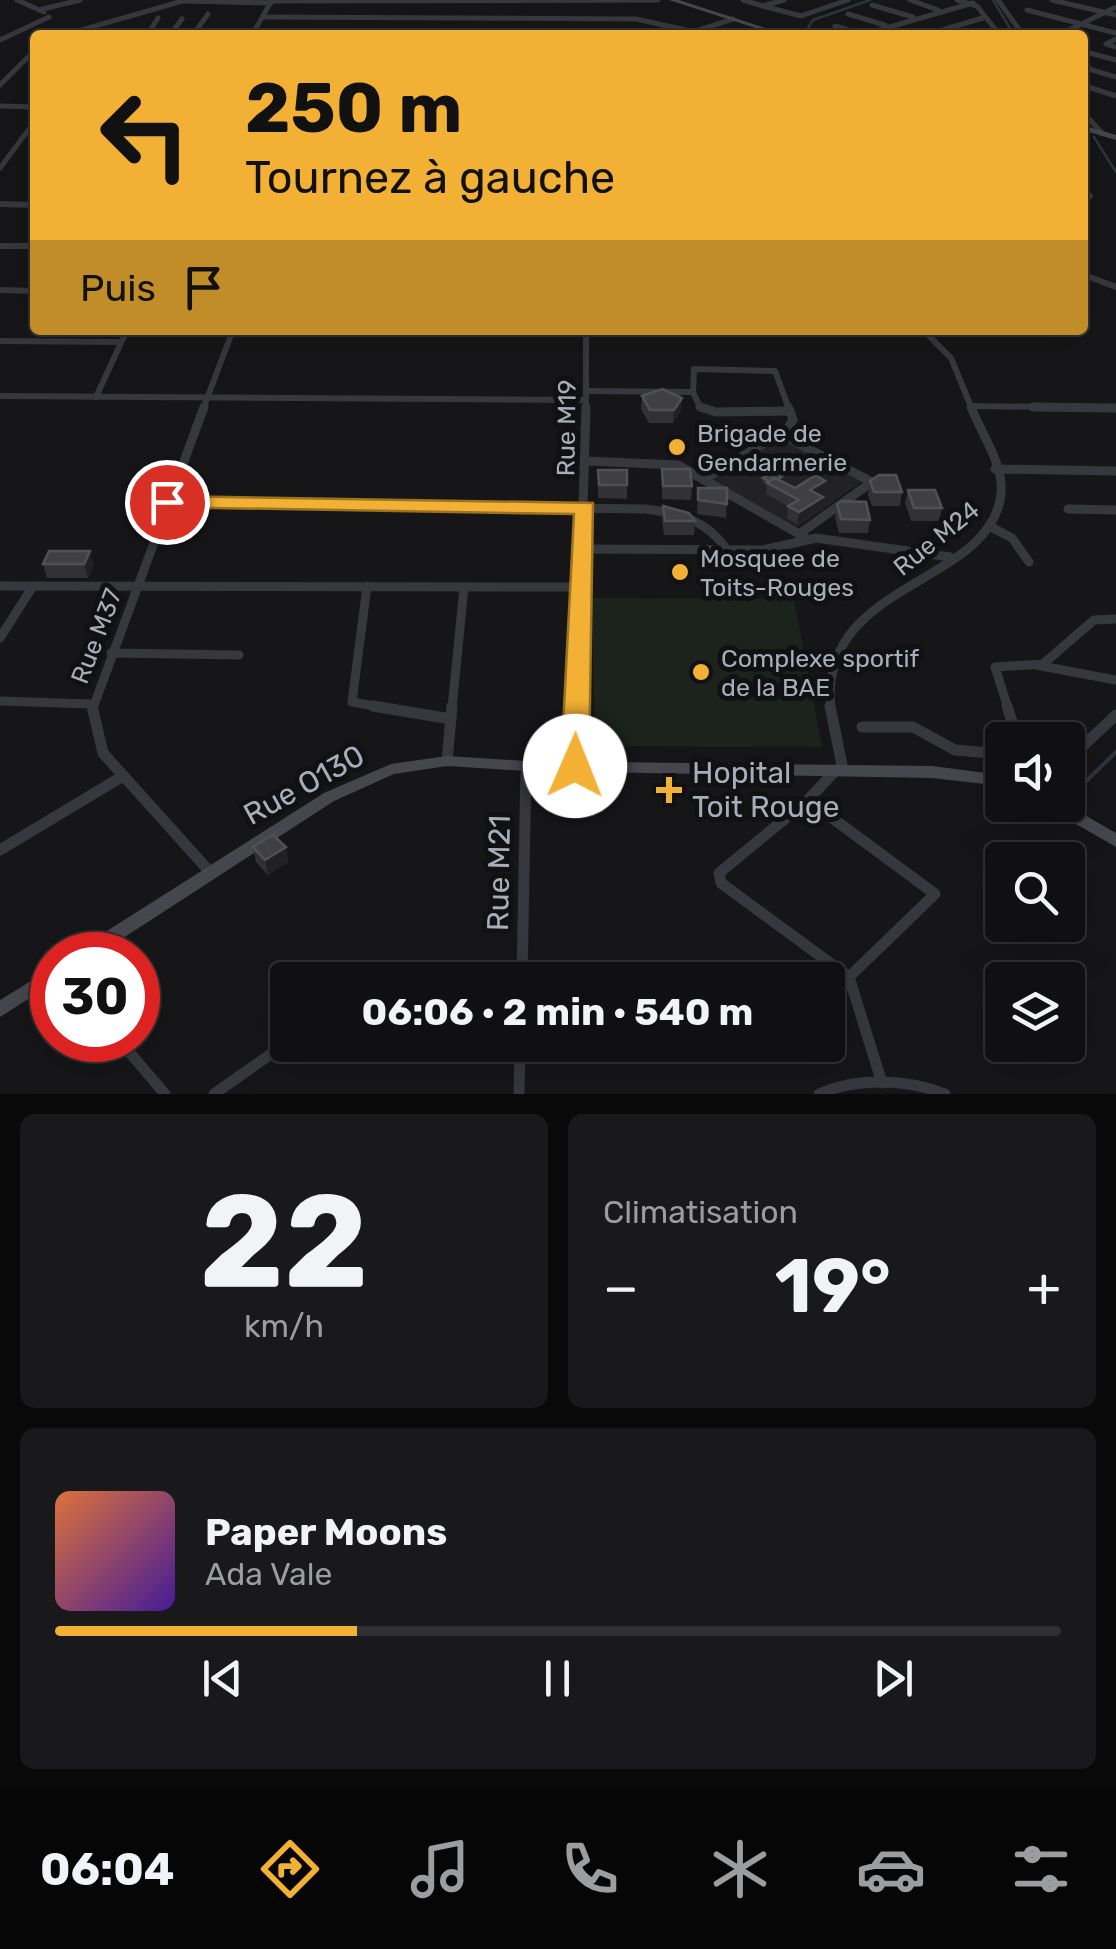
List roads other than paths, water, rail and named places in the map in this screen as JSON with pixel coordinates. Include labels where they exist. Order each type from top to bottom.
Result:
[{"type":"street","points":[[3,36],[49,17],[16,0]]},
{"type":"street","points":[[39,10],[80,0]]},
{"type":"street","points":[[82,30],[184,1],[658,0]]},
{"type":"street","points":[[672,0],[768,30]]},
{"type":"street","points":[[743,0],[802,16],[848,0]]},
{"type":"street","points":[[763,6],[784,0]]},
{"type":"street","points":[[910,0],[941,11]]},
{"type":"street","points":[[957,0],[974,2]]},
{"type":"street","points":[[998,0],[1019,30]]},
{"type":"street","points":[[1052,0],[1116,15]]},
{"type":"street","points":[[1072,4],[1080,0]]},
{"type":"street","points":[[255,30],[271,1]]},
{"type":"street","points":[[877,30],[974,2]]},
{"type":"street","points":[[974,2],[995,30]]},
{"type":"street","points":[[872,5],[916,18]]},
{"type":"street","points":[[1071,30],[1116,7]]},
{"type":"street","points":[[1027,10],[1116,36]]},
{"type":"street","points":[[197,30],[208,14]]},
{"type":"street","points":[[848,14],[888,26]]},
{"type":"street","points":[[264,17],[636,19],[685,30]]},
{"type":"street","points":[[150,30],[158,18]]},
{"type":"street","points":[[943,30],[983,18]]},
{"type":"street","points":[[700,30],[734,19]]},
{"type":"street","points":[[174,30],[182,20]]},
{"type":"street","points":[[835,26],[847,30]]},
{"type":"street","points":[[1116,36],[1106,44],[1116,47]]},
{"type":"street","points":[[1088,53],[1116,60]]},
{"type":"street","points":[[0,86],[30,55]]},
{"type":"street","points":[[1088,69],[1116,77]]},
{"type":"street","points":[[1088,87],[1116,96]]},
{"type":"street","points":[[0,106],[30,106]]},
{"type":"street","points":[[1088,118],[1102,134]]},
{"type":"street","points":[[0,168],[30,129]]},
{"type":"street","points":[[1088,130],[1116,138]]},
{"type":"street","points":[[0,204],[30,205]]},
{"type":"street","points":[[0,246],[30,246]]},
{"type":"street","points":[[1088,276],[1116,286]]},
{"type":"street","points":[[0,290],[30,290]]},
{"type":"street","points":[[96,397],[124,335]]},
{"type":"street","name":"Rue M37","points":[[210,872],[123,776],[97,740],[92,704],[231,335]]},
{"type":"street","name":"Rue M19","points":[[575,766],[585,508],[586,335]]},
{"type":"street","name":"Rue M24","points":[[840,770],[830,686],[834,652],[866,617],[989,526],[1003,495],[947,351],[929,335]]},
{"type":"street","points":[[0,340],[121,342]]},
{"type":"street","points":[[703,480],[793,424],[790,411],[778,374],[769,368],[692,371],[693,392],[700,407],[711,411],[790,411]]},
{"type":"street","points":[[0,396],[207,398],[693,392]]},
{"type":"street","points":[[970,406],[1116,408]]},
{"type":"street","points":[[582,549],[763,550],[802,536],[872,482],[780,434]]},
{"type":"street","points":[[586,460],[672,463],[802,536],[950,558]]},
{"type":"street","points":[[996,470],[1116,471]]},
{"type":"street","points":[[167,502],[645,509],[692,517],[716,532],[728,550]]},
{"type":"street","points":[[1068,510],[1116,510]]},
{"type":"street","points":[[989,526],[1012,538],[1030,562]]},
{"type":"street","points":[[0,586],[580,588]]},
{"type":"street","points":[[0,638],[33,586]]},
{"type":"street","points":[[367,586],[352,702],[451,719]]},
{"type":"street","points":[[447,761],[464,586]]},
{"type":"street","points":[[1036,665],[1048,660],[1094,620],[1116,619]]},
{"type":"street","points":[[111,653],[238,654]]},
{"type":"street","points":[[1012,722],[995,667],[1036,665],[1116,680]]},
{"type":"street","points":[[0,702],[92,704]]},
{"type":"street","points":[[1085,744],[1116,714]]},
{"type":"street","points":[[862,727],[913,727],[955,750],[985,753]]},
{"type":"street","name":"Rue O130","points":[[118,932],[329,797],[390,770],[447,761],[526,766],[932,772],[985,778]]},
{"type":"street","name":"Rue M21","points":[[522,962],[526,766]]},
{"type":"street","points":[[840,770],[718,874],[726,888],[849,977],[882,1083]]},
{"type":"street","points":[[0,850],[123,776]]},
{"type":"street","points":[[808,800],[934,894],[849,977]]},
{"type":"street","points":[[1084,822],[1116,841]]},
{"type":"street","points":[[0,1009],[30,989]]},
{"type":"street","points":[[214,1094],[270,1055]]},
{"type":"street","points":[[138,1062],[165,1094]]},
{"type":"street","points":[[519,1094],[520,1062]]},
{"type":"street","points":[[818,1094],[829,1087],[882,1083],[931,1087],[945,1094]]},
{"type":"waterway","points":[[807,30],[813,20],[870,0]]},
{"type":"waterway","points":[[993,0],[1011,30]]},
{"type":"waterway","points":[[1094,137],[1116,172]]},
{"type":"waterway","points":[[1085,782],[1116,752]]},
{"type":"place","name":"Brigade de Gendarmerie","points":[[677,447]]},
{"type":"place","name":"Mosquee de Toits-Rouges","points":[[680,572]]},
{"type":"place","name":"Complexe sportif de la BAE","points":[[701,672]]},
{"type":"place","name":"Hopital Toit Rouge","points":[[669,790]]}]
